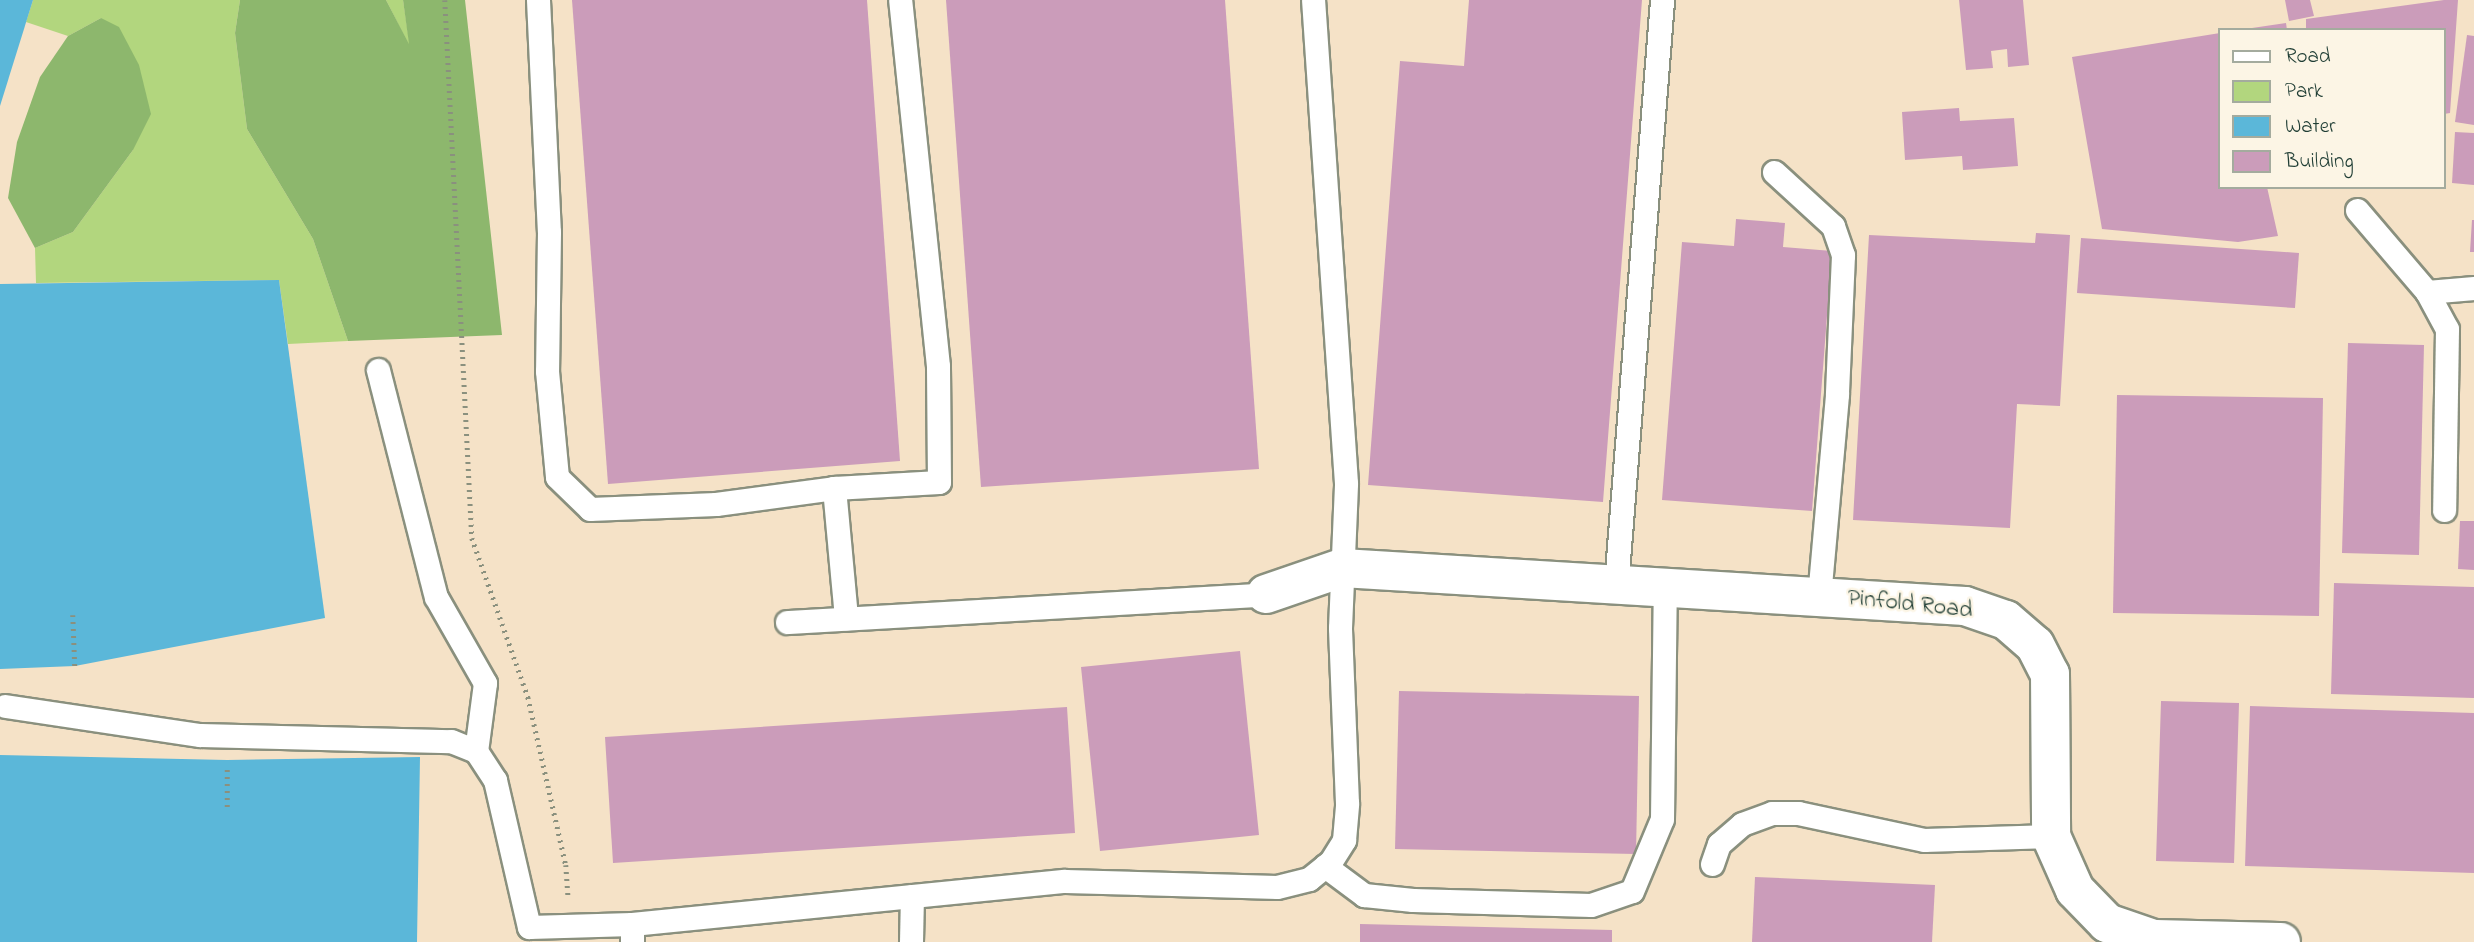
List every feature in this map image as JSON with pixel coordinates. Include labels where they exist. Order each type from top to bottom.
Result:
[{"type":"street","name":"Pinfold Road","points":[[1266,594],[1342,568],[1965,606],[2006,620],[2035,645],[2050,674],[2052,836],[2075,890],[2117,934],[2154,939],[2281,942]]},
{"type":"lane","points":[[538,0],[549,232],[547,371],[557,477],[590,509],[716,504],[834,488],[939,482],[938,366],[900,0]]},
{"type":"lane","points":[[5,706],[200,735],[452,741],[476,751],[495,780],[529,935],[569,925],[632,933],[912,896],[1078,881],[1276,887],[1309,879],[1325,866],[1344,840],[1346,803],[1340,628],[1346,483],[1312,0]]},
{"type":"lane","points":[[1616,585],[1662,0]]},
{"type":"lane","points":[[1774,172],[1833,226],[1843,255],[1837,395],[1819,597]]},
{"type":"lane","points":[[2357,210],[2427,292],[2447,329],[2444,510]]},
{"type":"lane","points":[[2427,292],[2474,288]]},
{"type":"lane","points":[[378,370],[436,597],[485,682],[476,751]]},
{"type":"lane","points":[[834,488],[846,618]]},
{"type":"lane","points":[[1325,866],[1364,895],[1413,900],[1591,905],[1632,891],[1656,842],[1662,819],[1665,588]]},
{"type":"lane","points":[[787,622],[1266,594]]},
{"type":"lane","points":[[1712,864],[1719,844],[1742,824],[1772,813],[1797,813],[1924,840],[2052,836]]},
{"type":"lane","points":[[911,942],[912,896]]},
{"type":"path","points":[[445,0],[472,538],[528,696],[566,864],[569,925]]},
{"type":"path","points":[[73,615],[75,666]]},
{"type":"path","points":[[227,760],[227,807]]},
{"type":"green space","points":[[33,0],[240,0],[235,33],[247,129],[313,239],[348,341],[288,344],[279,280],[36,283],[35,248],[73,232],[133,150],[101,18],[68,36],[26,22]]},
{"type":"green space","points":[[240,0],[386,0],[409,44],[403,0],[465,0],[502,335],[348,341],[313,239],[247,129],[235,33]]},
{"type":"green space","points":[[386,0],[403,0],[410,47]]},
{"type":"green space","points":[[101,18],[119,27],[139,65],[151,114],[133,150],[73,232],[35,248],[8,198],[17,142],[40,77],[68,36]]},
{"type":"water","points":[[0,0],[33,0],[0,106]]},
{"type":"water","points":[[279,280],[325,618],[75,666],[0,669],[0,284]]},
{"type":"water","points":[[0,755],[227,760],[420,757],[417,942],[0,942]]},
{"type":"building","points":[[572,0],[867,0],[900,461],[608,484]]},
{"type":"building","points":[[946,0],[1225,0],[1259,469],[981,487]]},
{"type":"building","points":[[1469,0],[1642,0],[1603,502],[1368,485],[1400,61],[1464,66]]},
{"type":"building","points":[[1959,0],[2023,0],[2029,65],[2008,67],[2007,49],[1991,51],[1993,68],[1966,70]]},
{"type":"building","points":[[2285,0],[2310,0],[2314,16],[2289,21]]},
{"type":"building","points":[[2458,0],[2450,113],[2446,114],[2446,28],[2306,28],[2306,19]]},
{"type":"building","points":[[2286,23],[2287,28],[2252,28]]},
{"type":"building","points":[[2218,33],[2218,189],[2267,189],[2278,236],[2238,242],[2102,229],[2072,57]]},
{"type":"building","points":[[2467,35],[2474,36],[2474,125],[2455,122]]},
{"type":"building","points":[[1959,108],[1960,121],[2014,118],[2018,166],[1963,170],[1962,156],[1905,160],[1902,112]]},
{"type":"building","points":[[2455,132],[2474,133],[2474,185],[2452,183]]},
{"type":"building","points":[[1736,219],[1785,223],[1783,247],[1832,251],[1812,511],[1662,500],[1682,242],[1734,246]]},
{"type":"building","points":[[2472,220],[2474,252],[2470,252]]},
{"type":"building","points":[[2036,233],[2070,235],[2060,406],[2017,404],[2010,528],[1853,520],[1869,235],[2035,243]]},
{"type":"building","points":[[2081,238],[2299,253],[2295,308],[2077,293]]},
{"type":"building","points":[[2348,343],[2424,345],[2419,555],[2342,553]]},
{"type":"building","points":[[2117,395],[2323,398],[2319,616],[2113,613]]},
{"type":"building","points":[[2460,521],[2474,521],[2474,570],[2458,569]]},
{"type":"building","points":[[2334,583],[2474,587],[2474,698],[2331,694]]},
{"type":"building","points":[[1240,651],[1259,835],[1100,851],[1081,667]]},
{"type":"building","points":[[1399,691],[1639,696],[1636,854],[1395,849]]},
{"type":"building","points":[[2161,701],[2239,703],[2234,863],[2156,861]]},
{"type":"building","points":[[2250,706],[2474,713],[2474,873],[2245,866]]},
{"type":"building","points":[[1067,707],[1075,833],[613,863],[605,737]]},
{"type":"building","points":[[1755,877],[1935,885],[1932,942],[1752,942]]},
{"type":"building","points":[[1360,924],[1612,930],[1612,942],[1360,942]]}]
